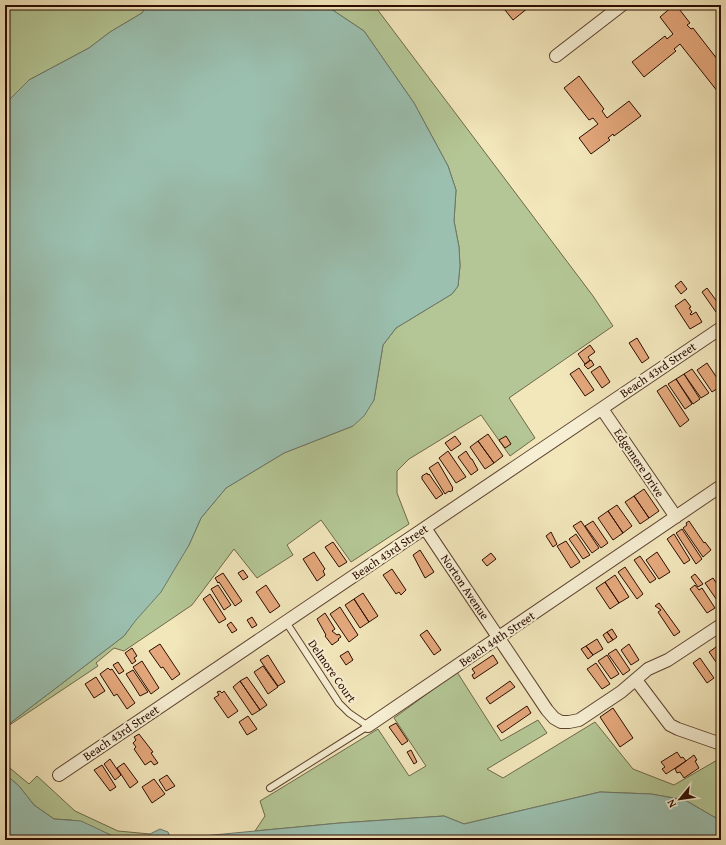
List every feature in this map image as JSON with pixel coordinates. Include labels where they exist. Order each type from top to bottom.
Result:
[{"type":"street","points":[[556,56],[622,5]]},
{"type":"street","name":"Beach 43rd Street","points":[[59,775],[721,328]]},
{"type":"street","name":"Edgemere Drive","points":[[602,409],[676,517]]},
{"type":"street","name":"Beach 44th Street","points":[[368,726],[721,486]]},
{"type":"street","name":"Norton Avenue","points":[[425,528],[498,638],[554,718],[561,722],[569,722],[584,717],[636,680]]},
{"type":"street","points":[[721,625],[668,660],[648,669],[636,680],[670,725],[678,730],[721,744]]},
{"type":"lane","name":"Delmore Court","points":[[286,622],[339,703],[349,713],[368,726]]},
{"type":"lane","name":"Beach 44th Street","points":[[270,788],[368,726]]},
{"type":"green space","points":[[5,5],[147,5],[142,13],[110,32],[89,48],[29,80],[5,104]]},
{"type":"green space","points":[[325,5],[374,5],[593,296],[613,326],[509,398],[535,438],[510,456],[481,415],[409,459],[397,471],[397,493],[409,524],[351,562],[321,520],[287,545],[293,555],[257,578],[234,549],[192,605],[124,651],[114,648],[96,663],[98,666],[5,728],[124,636],[189,545],[201,518],[226,488],[284,453],[353,426],[374,400],[383,345],[396,328],[452,294],[458,286],[460,266],[459,247],[454,221],[456,190],[448,166],[414,103],[364,31]]},
{"type":"green space","points":[[457,672],[501,741],[538,720],[547,733],[487,769],[503,778],[595,722],[633,769],[674,785],[719,759],[721,760],[721,819],[714,817],[685,800],[651,794],[600,792],[464,824],[444,816],[340,823],[255,831],[265,816],[260,801],[378,729],[409,776],[426,766],[394,718]]},
{"type":"green space","points":[[5,764],[29,784],[37,776],[75,811],[118,831],[150,834],[149,840],[112,840],[113,836],[71,820],[54,819],[34,805],[19,786],[5,774]]},
{"type":"shaded area","points":[[147,5],[325,5],[364,31],[414,103],[448,166],[456,190],[454,221],[459,247],[460,266],[458,286],[452,294],[396,328],[383,345],[374,400],[364,416],[353,426],[284,453],[226,488],[201,518],[189,545],[161,592],[124,636],[5,727],[5,104],[29,80],[89,48],[110,32],[142,13]]},
{"type":"shaded area","points":[[5,774],[19,786],[34,805],[54,819],[81,821],[113,836],[112,840],[5,840]]},
{"type":"shaded area","points":[[600,792],[651,794],[685,800],[714,817],[721,819],[721,840],[149,840],[150,834],[160,829],[168,832],[171,839],[340,823],[444,816],[464,824]]},
{"type":"building","points":[[501,5],[526,5],[528,8],[513,20]]},
{"type":"building","points":[[676,5],[690,23],[687,25],[691,29],[693,28],[721,64],[721,91],[720,90],[718,92],[680,44],[674,49],[676,51],[644,77],[632,62],[665,36],[667,39],[673,34],[660,17]]},
{"type":"building","points":[[579,76],[604,109],[602,111],[607,118],[629,101],[641,116],[614,136],[613,134],[608,138],[610,140],[591,154],[579,138],[598,124],[593,118],[589,120],[564,88]]},
{"type":"building","points":[[681,281],[687,289],[681,294],[675,286]]},
{"type":"building","points":[[707,288],[721,307],[716,312],[702,292]]},
{"type":"building","points":[[685,299],[691,307],[689,308],[692,312],[690,314],[691,315],[696,312],[702,322],[690,329],[675,306]]},
{"type":"building","points":[[637,338],[649,358],[642,363],[629,343]]},
{"type":"building","points":[[590,345],[595,352],[588,357],[590,360],[585,364],[578,354]]},
{"type":"building","points":[[591,360],[594,365],[588,369],[584,365]]},
{"type":"building","points":[[707,363],[721,384],[721,386],[712,392],[697,370]]},
{"type":"building","points":[[600,366],[610,382],[602,388],[591,372]]},
{"type":"building","points":[[579,368],[594,390],[585,396],[570,374]]},
{"type":"building","points":[[692,369],[709,393],[701,398],[684,374]]},
{"type":"building","points":[[684,374],[700,399],[693,404],[676,379]]},
{"type":"building","points":[[676,379],[692,404],[685,409],[668,384]]},
{"type":"building","points":[[666,385],[689,420],[680,427],[657,391]]},
{"type":"building","points":[[488,434],[503,456],[494,463],[478,441]]},
{"type":"building","points":[[455,436],[461,444],[451,451],[445,443]]},
{"type":"building","points":[[506,436],[511,444],[505,448],[499,440]]},
{"type":"building","points":[[478,441],[494,463],[485,469],[470,447]]},
{"type":"building","points":[[448,451],[466,477],[456,483],[439,458]]},
{"type":"building","points":[[466,451],[478,470],[471,475],[458,457]]},
{"type":"building","points":[[438,462],[453,488],[453,490],[445,494],[429,468]]},
{"type":"building","points":[[427,473],[443,494],[436,499],[422,479],[422,476]]},
{"type":"building","points":[[644,489],[659,511],[649,518],[634,496]]},
{"type":"building","points":[[634,496],[649,518],[640,524],[625,502]]},
{"type":"building","points":[[617,505],[632,526],[623,533],[608,511]]},
{"type":"building","points":[[608,511],[623,533],[613,540],[598,518]]},
{"type":"building","points":[[581,521],[599,548],[592,553],[573,526]]},
{"type":"building","points":[[593,521],[608,543],[601,548],[585,526]]},
{"type":"building","points":[[689,521],[704,543],[705,542],[711,550],[703,557],[683,528]]},
{"type":"building","points":[[682,529],[702,559],[696,564],[676,533]]},
{"type":"building","points":[[551,532],[557,544],[553,547],[546,536]]},
{"type":"building","points":[[576,534],[590,555],[583,559],[569,539]]},
{"type":"building","points":[[674,534],[690,560],[684,564],[667,539]]},
{"type":"building","points":[[566,541],[580,562],[571,568],[557,546]]},
{"type":"building","points":[[333,542],[347,562],[339,567],[325,547]]},
{"type":"building","points":[[420,550],[434,572],[425,578],[413,555]]},
{"type":"building","points":[[314,552],[325,569],[323,571],[325,575],[317,581],[303,559]]},
{"type":"building","points":[[657,552],[670,572],[659,579],[646,560]]},
{"type":"building","points":[[491,553],[496,559],[487,566],[482,560]]},
{"type":"building","points":[[640,556],[656,579],[650,583],[634,560]]},
{"type":"building","points":[[625,567],[643,594],[637,599],[618,572]]},
{"type":"building","points":[[392,569],[406,590],[401,595],[399,592],[396,594],[383,575]]},
{"type":"building","points":[[243,570],[248,577],[243,580],[238,573]]},
{"type":"building","points":[[223,573],[242,601],[235,606],[215,578]]},
{"type":"building","points":[[695,574],[703,584],[698,587],[691,577]]},
{"type":"building","points":[[615,575],[629,597],[619,603],[605,582]]},
{"type":"building","points":[[713,578],[721,590],[721,602],[719,603],[705,583]]},
{"type":"building","points":[[605,582],[619,603],[610,609],[596,588]]},
{"type":"building","points":[[218,585],[231,605],[224,610],[211,589]]},
{"type":"building","points":[[266,585],[280,606],[270,613],[256,592]]},
{"type":"building","points":[[695,585],[699,590],[702,588],[715,608],[707,613],[690,589]]},
{"type":"building","points":[[363,593],[378,616],[369,622],[354,599]]},
{"type":"building","points":[[210,594],[226,619],[219,623],[203,599]]},
{"type":"building","points":[[354,599],[369,622],[360,628],[345,605]]},
{"type":"building","points":[[659,603],[680,632],[674,636],[658,612],[661,610],[655,606]]},
{"type":"building","points":[[340,607],[358,635],[349,642],[330,614]]},
{"type":"building","points":[[325,613],[335,629],[332,631],[337,635],[339,634],[341,637],[332,645],[325,636],[326,635],[317,619]]},
{"type":"building","points":[[252,617],[257,625],[252,628],[247,620]]},
{"type":"building","points":[[231,622],[237,630],[232,633],[227,625]]},
{"type":"building","points":[[612,629],[617,637],[613,640],[607,632]]},
{"type":"building","points":[[427,630],[441,650],[434,655],[420,635]]},
{"type":"building","points":[[607,632],[613,640],[608,643],[603,635]]},
{"type":"building","points":[[597,639],[603,649],[593,655],[586,646]]},
{"type":"building","points":[[160,644],[180,674],[172,680],[149,651]]},
{"type":"building","points":[[629,644],[639,660],[631,665],[621,650]]},
{"type":"building","points":[[586,646],[593,655],[588,659],[581,649]]},
{"type":"building","points":[[716,647],[721,655],[721,669],[709,652]]},
{"type":"building","points":[[132,648],[137,656],[134,658],[136,661],[132,664],[125,653]]},
{"type":"building","points":[[616,649],[630,670],[623,675],[608,654]]},
{"type":"building","points":[[348,651],[353,660],[346,665],[340,656]]},
{"type":"building","points":[[268,655],[285,682],[278,686],[260,660]]},
{"type":"building","points":[[493,655],[498,663],[474,679],[472,675],[475,673],[472,669]]},
{"type":"building","points":[[607,655],[619,674],[611,679],[598,661]]},
{"type":"building","points":[[700,658],[714,678],[707,683],[693,663]]},
{"type":"building","points":[[142,661],[159,688],[151,694],[133,667]]},
{"type":"building","points":[[118,662],[124,671],[119,674],[113,665]]},
{"type":"building","points":[[596,663],[610,684],[602,689],[587,669]]},
{"type":"building","points":[[263,666],[278,687],[268,694],[254,672]]},
{"type":"building","points":[[108,668],[110,670],[112,669],[135,703],[127,709],[117,694],[114,696],[100,674]]},
{"type":"building","points":[[133,670],[148,692],[140,696],[126,674]]},
{"type":"building","points":[[96,677],[105,691],[94,698],[85,684]]},
{"type":"building","points":[[247,677],[267,705],[260,710],[240,681]]},
{"type":"building","points":[[240,681],[260,710],[252,715],[233,687]]},
{"type":"building","points":[[510,681],[515,687],[490,704],[486,698]]},
{"type":"building","points":[[220,691],[222,693],[224,691],[238,711],[228,718],[214,698],[219,695],[217,692]]},
{"type":"building","points":[[527,706],[531,713],[502,733],[497,726]]},
{"type":"building","points":[[613,708],[633,738],[620,747],[600,717]]},
{"type":"building","points":[[248,716],[257,729],[247,735],[239,722]]},
{"type":"building","points":[[396,723],[408,741],[402,745],[389,727]]},
{"type":"building","points":[[139,734],[153,752],[151,753],[158,763],[154,765],[151,761],[145,765],[134,749],[136,747],[133,743],[136,740],[134,737]]},
{"type":"building","points":[[411,750],[417,762],[414,764],[407,752]]},
{"type":"building","points":[[677,752],[681,758],[683,757],[686,761],[666,774],[662,769],[665,767],[661,762]]},
{"type":"building","points":[[694,755],[697,760],[695,761],[699,768],[684,778],[680,772],[677,773],[675,769]]},
{"type":"building","points":[[110,759],[121,775],[115,780],[104,764]]},
{"type":"building","points":[[124,763],[138,782],[130,788],[117,768]]},
{"type":"building","points":[[102,765],[116,787],[110,791],[94,770]]},
{"type":"building","points":[[167,775],[175,786],[166,791],[159,780]]},
{"type":"building","points":[[154,779],[165,794],[152,803],[142,787]]}]
